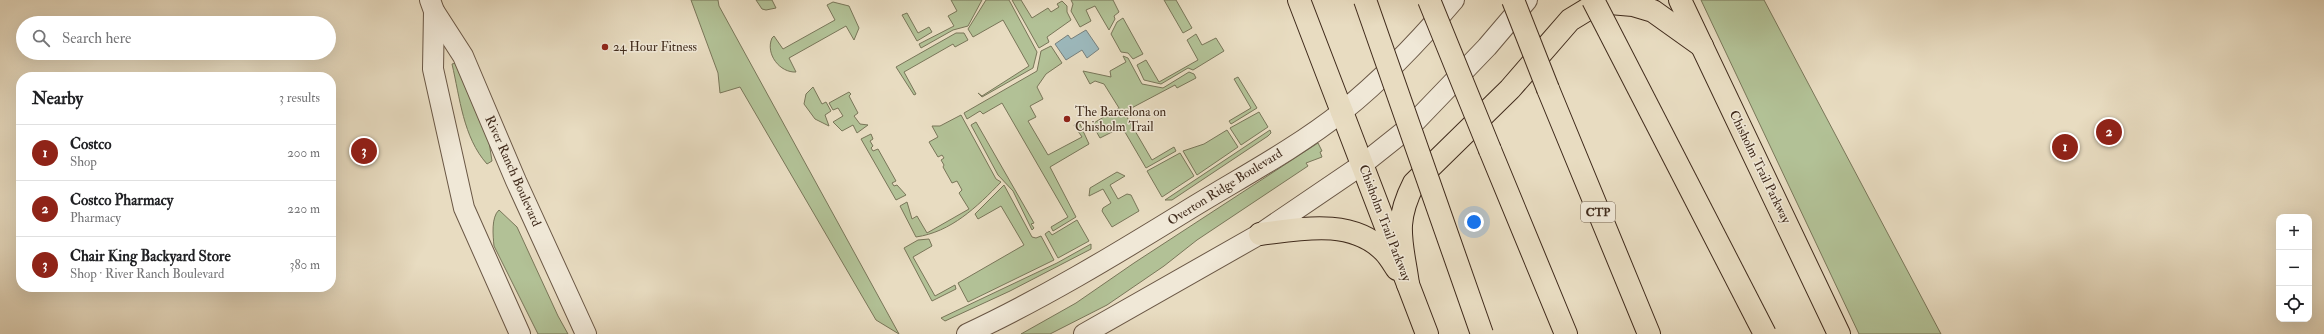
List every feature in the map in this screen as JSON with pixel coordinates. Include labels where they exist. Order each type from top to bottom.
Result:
[{"type":"main road","name":"Chisholm Trail Parkway","points":[[1299,0],[1427,334]]},
{"type":"main road","points":[[1365,0],[1482,334]]},
{"type":"main road","points":[[1429,0],[1566,334]]},
{"type":"main road","name":"CTP","points":[[1513,0],[1649,334]]},
{"type":"main road","points":[[1594,0],[1765,334]]},
{"type":"main road","name":"Chisholm Trail Parkway","points":[[1680,0],[1839,334]]},
{"type":"main road","points":[[1408,284],[1399,227],[1404,202],[1414,183],[1510,89],[1570,20],[1588,9],[1610,3],[1633,5],[1653,11],[1702,46]]},
{"type":"main road","points":[[1260,234],[1305,228],[1335,228],[1362,236],[1384,251],[1408,284]]},
{"type":"street","name":"Overton Ridge Boulevard","points":[[967,334],[1007,316],[1140,239],[1291,146],[1342,112],[1382,78],[1426,33],[1454,0]]},
{"type":"street","points":[[1084,334],[1260,234],[1363,164],[1412,125],[1487,47],[1527,0]]},
{"type":"street","name":"River Ranch Boulevard","points":[[432,6],[433,69],[464,208],[520,334]]},
{"type":"street","name":"River Ranch Boulevard","points":[[432,6],[463,56],[516,181],[586,334]]},
{"type":"green space","points":[[691,0],[718,0],[719,6],[899,334],[876,320],[740,87],[720,93],[718,73]]},
{"type":"green space","points":[[756,0],[772,0],[776,8],[766,10],[762,9]]},
{"type":"green space","points":[[951,0],[982,0],[968,26],[953,30],[921,48],[919,44],[954,26],[948,16],[957,11]]},
{"type":"green space","points":[[986,0],[1009,0],[1037,52],[1033,68],[982,97],[978,93],[982,96],[1029,66],[1003,20],[973,37],[968,29]]},
{"type":"green space","points":[[1012,0],[1021,0],[1032,18],[1048,8],[1051,12],[1059,7],[1057,4],[1062,1],[1067,6],[1067,12],[1071,20],[1047,37],[1049,42],[1039,48]]},
{"type":"green space","points":[[1071,0],[1113,0],[1119,12],[1114,16],[1115,19],[1109,30],[1095,6],[1086,10],[1091,21],[1080,27],[1071,11],[1073,4]]},
{"type":"green space","points":[[1164,0],[1176,0],[1192,28],[1183,33]]},
{"type":"green space","points":[[1701,0],[1764,0],[1941,334],[1859,334]]},
{"type":"green space","points":[[833,2],[849,6],[859,28],[854,40],[846,26],[789,58],[796,72],[780,66],[772,56],[770,44],[772,38],[774,36],[783,49],[835,20],[827,5]]},
{"type":"green space","points":[[907,13],[918,33],[929,27],[932,32],[917,41],[902,15]]},
{"type":"green space","points":[[1123,18],[1143,54],[1133,59],[1128,53],[1121,52],[1111,34],[1117,22]]},
{"type":"green space","points":[[956,33],[964,33],[968,40],[955,47],[953,44],[904,72],[916,94],[914,95],[896,67]]},
{"type":"green space","points":[[1196,34],[1202,45],[1216,38],[1224,51],[1193,70],[1188,68],[1161,84],[1144,80],[1137,65],[1146,60],[1159,82],[1198,60],[1187,40]]},
{"type":"green space","points":[[1051,46],[1062,63],[1046,74],[1037,87],[1043,99],[1030,106],[1036,117],[1028,121],[1048,155],[1082,137],[1074,125],[1079,122],[1089,144],[1050,167],[1076,217],[1053,231],[1051,227],[1068,217],[1002,103],[983,114],[980,111],[967,119],[964,113],[1037,71],[1041,51]]},
{"type":"green space","points":[[1123,56],[1128,58],[1142,84],[1163,88],[1189,72],[1194,74],[1196,78],[1177,88],[1175,85],[1124,112],[1152,160],[1174,147],[1176,151],[1146,168],[1122,127],[1100,138],[1092,124],[1119,108],[1104,84],[1095,81],[1090,84],[1083,71],[1111,77],[1110,71],[1126,62]]},
{"type":"green space","points":[[456,63],[489,142],[492,161],[487,164],[479,153],[467,129],[452,64]]},
{"type":"green space","points":[[1238,77],[1257,108],[1231,124],[1229,121],[1251,108],[1234,79]]},
{"type":"green space","points":[[813,87],[822,104],[826,102],[831,111],[825,115],[829,126],[815,119],[804,104],[806,94]]},
{"type":"green space","points":[[849,92],[851,94],[849,96],[858,113],[854,116],[860,124],[868,125],[857,133],[853,125],[842,131],[833,122],[843,116],[838,108],[833,110],[829,103]]},
{"type":"green space","points":[[1259,112],[1268,127],[1241,145],[1230,128]]},
{"type":"green space","points":[[961,115],[996,179],[1001,182],[963,217],[941,230],[916,237],[900,206],[907,202],[912,219],[917,216],[927,233],[969,209],[959,193],[962,190],[957,181],[952,183],[943,167],[944,165],[941,160],[944,158],[942,155],[938,157],[929,142],[938,137],[932,126],[940,126]]},
{"type":"green space","points":[[976,122],[1034,223],[1031,224],[1034,228],[1032,230],[1013,191],[998,175],[971,125]]},
{"type":"green space","points":[[1227,130],[1238,147],[1197,175],[1183,151],[1204,144]]},
{"type":"green space","points":[[1270,130],[1271,133],[1268,136],[1172,200],[1165,200]]},
{"type":"green space","points":[[871,134],[873,139],[870,141],[873,146],[871,148],[873,151],[878,149],[896,181],[892,183],[894,186],[897,185],[906,195],[896,200],[861,139]]},
{"type":"green space","points":[[1318,143],[1322,151],[1320,152],[1322,157],[1306,163],[1308,166],[1197,240],[1164,266],[1107,305],[1050,334],[1021,334],[1076,303],[1134,263]]},
{"type":"green space","points":[[1180,153],[1194,176],[1162,197],[1147,171]]},
{"type":"green space","points":[[1117,172],[1125,176],[1110,185],[1118,199],[1127,194],[1131,195],[1139,211],[1112,227],[1102,211],[1103,208],[1111,203],[1103,189],[1089,196],[1090,188]]},
{"type":"green space","points":[[1004,185],[1032,237],[1036,238],[1041,236],[1054,260],[968,302],[958,283],[1024,245],[1001,206],[978,219],[975,214]]},
{"type":"green space","points":[[499,210],[517,227],[558,316],[568,334],[538,334],[494,246],[494,222],[496,213]]},
{"type":"green space","points":[[1077,220],[1089,241],[1058,258],[1045,234],[1049,231],[1052,235]]},
{"type":"green space","points":[[929,239],[932,246],[913,257],[935,296],[955,285],[956,289],[932,301],[904,248],[918,240]]},
{"type":"green space","points":[[1091,244],[1091,249],[1010,291],[945,321],[941,318],[1057,263]]},
{"type":"water","points":[[1086,30],[1099,49],[1087,58],[1082,50],[1066,60],[1055,44],[1068,35],[1071,39]]},
{"type":"place","name":"24 Hour Fitness","points":[[605,47]]},
{"type":"place","name":"The Barcelona on Chisholm Trail","points":[[1067,119]]},
{"type":"place","name":"Costco Pharmacy","points":[[2109,132]]},
{"type":"place","name":"Costco","points":[[2065,147]]},
{"type":"place","name":"Chair King Backyard Store","points":[[364,151]]}]
